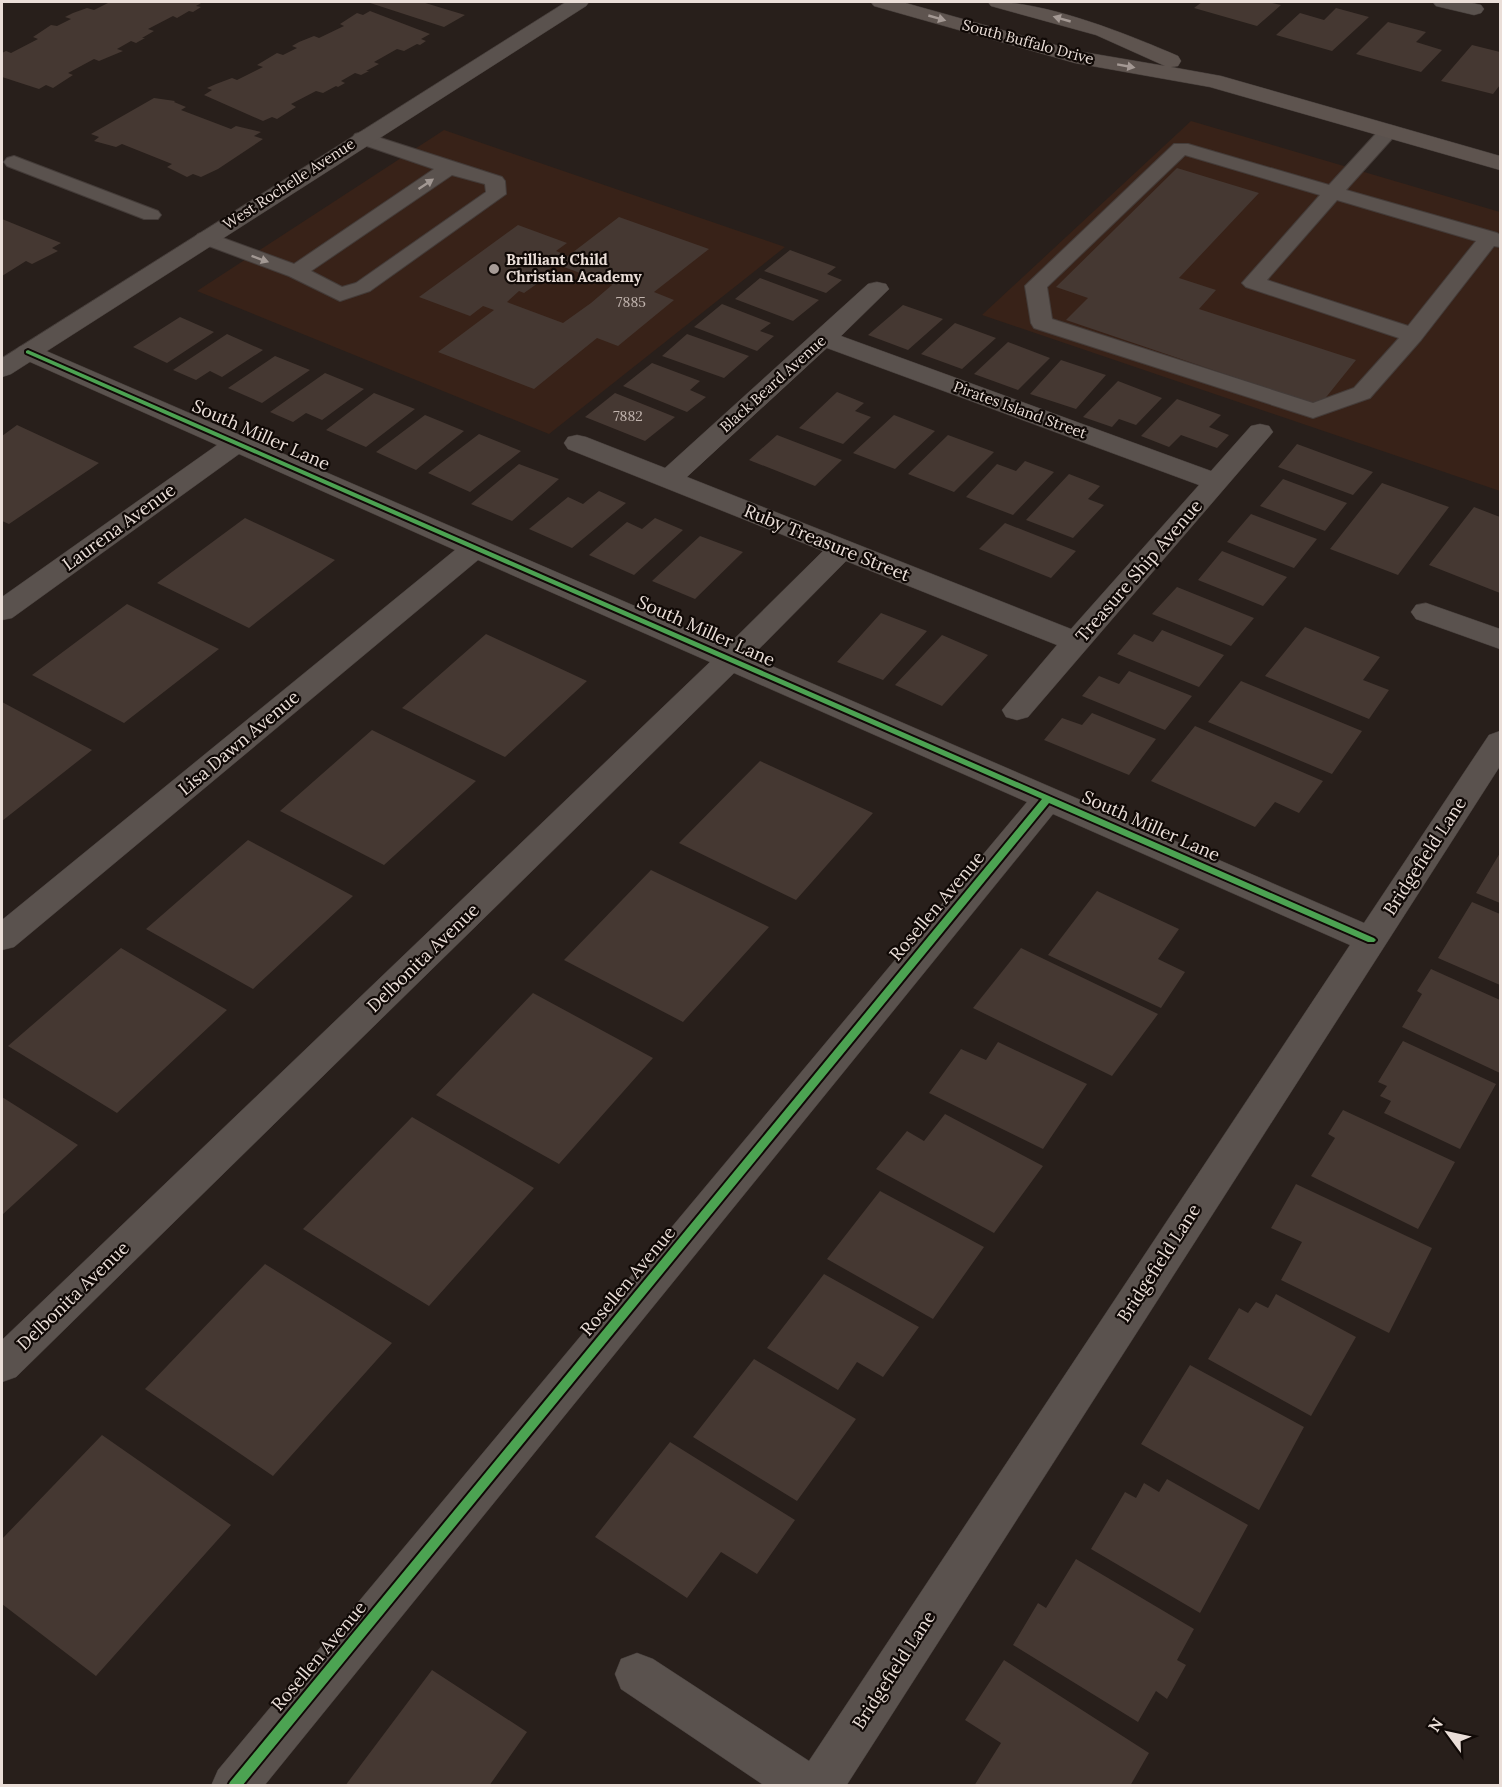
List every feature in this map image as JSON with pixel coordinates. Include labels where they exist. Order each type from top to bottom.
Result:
[{"type":"main road","name":"South Buffalo Drive","points":[[881,2],[1075,57],[1213,81],[1500,163]]},
{"type":"main road","name":"South Buffalo Drive","points":[[998,2],[1103,31],[1213,81]]},
{"type":"street","name":"West Rochelle Avenue","points":[[2,369],[579,2]]},
{"type":"street","points":[[1443,2],[1474,9]]},
{"type":"street","name":"Black Beard Avenue","points":[[668,480],[877,289]]},
{"type":"street","name":"Pirates Island Street","points":[[823,338],[1217,482]]},
{"type":"street","name":"South Miller Lane","points":[[28,352],[1371,940]]},
{"type":"street","name":"Treasure Ship Avenue","points":[[1017,710],[1260,432]]},
{"type":"street","name":"Laurena Avenue","points":[[2,611],[237,443]]},
{"type":"street","name":"Ruby Treasure Street","points":[[577,443],[1076,642]]},
{"type":"street","name":"Lisa Dawn Avenue","points":[[2,938],[476,547]]},
{"type":"street","name":"Delbonita Avenue","points":[[2,1365],[842,549]]},
{"type":"street","points":[[1426,612],[1500,640]]},
{"type":"street","name":"Bridgefield Lane","points":[[819,1785],[1500,742]]},
{"type":"street","name":"Rosellen Avenue","points":[[234,1785],[1048,798]]},
{"type":"street","points":[[637,1674],[806,1785]]},
{"type":"lane","points":[[1389,131],[1253,284],[1413,335]]},
{"type":"lane","points":[[206,238],[296,272],[340,295],[363,287],[495,194],[495,181],[362,138]]},
{"type":"lane","points":[[1181,148],[1495,239],[1362,393],[1313,411],[1042,323],[1036,285],[1181,148]]},
{"type":"lane","points":[[8,165],[32,151]]},
{"type":"lane","points":[[8,165],[151,215]]},
{"type":"lane","points":[[296,272],[449,168]]},
{"type":"shaded area","points":[[1191,121],[1500,212],[1500,491],[982,315]]},
{"type":"shaded area","name":"Brilliant Child Christian Academy","points":[[444,130],[785,247],[549,434],[197,291]]},
{"type":"building","points":[[110,2],[203,2],[196,6],[201,7],[193,12],[189,11],[177,18],[173,16],[148,29],[154,31],[142,38],[145,38],[136,43],[131,41],[117,49],[123,51],[99,61],[94,59],[68,73],[73,75],[53,88],[46,85],[39,89],[2,77],[2,53],[6,51],[11,53],[38,39],[33,37],[51,25],[57,26],[71,19],[65,17],[73,13],[87,8],[94,10]]},
{"type":"building","points":[[367,2],[422,2],[465,15],[444,27]]},
{"type":"building","points":[[1202,2],[1268,2],[1281,5],[1257,26],[1194,8]]},
{"type":"building","points":[[1336,8],[1369,17],[1332,51],[1276,35],[1300,13],[1324,20]]},
{"type":"building","points":[[370,11],[430,34],[421,39],[426,41],[420,45],[417,44],[404,51],[397,49],[374,62],[379,64],[366,71],[369,71],[361,75],[355,73],[341,81],[345,83],[338,87],[323,93],[316,91],[291,104],[296,107],[277,119],[272,117],[263,121],[204,95],[212,90],[207,88],[232,78],[237,80],[263,67],[257,65],[277,53],[283,55],[297,48],[292,46],[299,42],[314,36],[319,38],[344,26],[340,24],[357,13],[363,15]]},
{"type":"building","points":[[1388,22],[1426,32],[1416,42],[1442,50],[1421,72],[1356,54]]},
{"type":"building","points":[[1472,45],[1500,52],[1500,85],[1493,94],[1441,81]]},
{"type":"building","points":[[154,98],[175,101],[186,107],[181,110],[231,129],[236,126],[261,132],[254,136],[263,139],[218,169],[201,177],[193,174],[187,177],[167,167],[172,164],[122,144],[116,147],[94,141],[99,137],[91,134]]},
{"type":"building","points":[[1177,168],[1259,193],[1179,278],[1216,290],[1199,309],[1356,360],[1319,406],[1066,320],[1088,298],[1056,287]]},
{"type":"building","points":[[619,217],[709,249],[654,292],[674,300],[618,346],[597,338],[534,389],[438,352],[494,310],[483,306],[470,316],[419,297],[518,225],[567,243],[556,251],[568,256]],"holes":[[[556,264],[612,285],[563,323],[507,302],[519,291],[524,293],[538,283],[547,275],[542,274]]]},
{"type":"building","points":[[2,219],[61,243],[52,248],[58,251],[32,264],[26,261],[2,276]]},
{"type":"building","points":[[790,250],[836,267],[827,274],[842,280],[826,293],[764,271]]},
{"type":"building","points":[[760,278],[819,300],[793,321],[735,299]]},
{"type":"building","points":[[722,304],[771,323],[760,331],[774,336],[757,351],[694,327]]},
{"type":"building","points":[[903,305],[943,319],[908,350],[868,335]]},
{"type":"building","points":[[180,317],[214,332],[167,363],[133,347]]},
{"type":"building","points":[[955,323],[996,338],[962,369],[921,354]]},
{"type":"building","points":[[227,334],[263,350],[222,377],[210,371],[196,380],[173,370]]},
{"type":"building","points":[[687,334],[749,356],[724,378],[662,356]]},
{"type":"building","points":[[1008,342],[1050,358],[1018,390],[974,374]]},
{"type":"building","points":[[275,356],[310,370],[262,403],[228,388]]},
{"type":"building","points":[[1061,360],[1106,375],[1076,409],[1030,394]]},
{"type":"building","points":[[652,363],[700,381],[690,390],[706,397],[687,412],[623,386]]},
{"type":"building","points":[[325,373],[364,389],[322,420],[306,413],[293,422],[270,412]]},
{"type":"building","points":[[1118,381],[1162,398],[1136,425],[1119,419],[1112,427],[1083,417]]},
{"type":"building","points":[[837,392],[864,403],[855,411],[871,417],[843,444],[799,428]]},
{"type":"building","points":[[374,393],[415,409],[366,447],[326,430]]},
{"type":"building","points":[[615,393],[675,417],[645,441],[585,417]]},
{"type":"building","points":[[1177,399],[1221,415],[1209,427],[1229,435],[1217,448],[1181,435],[1169,447],[1141,436]]},
{"type":"building","points":[[425,415],[464,431],[416,470],[376,452]]},
{"type":"building","points":[[894,415],[935,431],[895,469],[853,453]]},
{"type":"building","points":[[17,425],[99,463],[9,524],[2,521],[2,436]]},
{"type":"building","points":[[479,434],[521,451],[470,492],[428,473]]},
{"type":"building","points":[[777,435],[842,460],[815,486],[749,460]]},
{"type":"building","points":[[948,435],[994,452],[954,492],[908,474]]},
{"type":"building","points":[[1297,444],[1373,472],[1353,495],[1278,467]]},
{"type":"building","points":[[1025,461],[1054,472],[1013,515],[966,497],[997,464],[1016,471]]},
{"type":"building","points":[[519,464],[559,479],[512,521],[471,504]]},
{"type":"building","points":[[1069,474],[1100,486],[1088,499],[1104,505],[1073,538],[1026,520]]},
{"type":"building","points":[[1283,479],[1347,503],[1325,531],[1260,506]]},
{"type":"building","points":[[1382,483],[1449,507],[1398,575],[1330,549]]},
{"type":"building","points":[[599,491],[626,503],[572,548],[529,529],[568,497],[583,504]]},
{"type":"building","points":[[1474,507],[1500,517],[1500,593],[1429,565]]},
{"type":"building","points":[[1251,514],[1317,539],[1294,568],[1227,542]]},
{"type":"building","points":[[245,518],[335,560],[249,628],[157,583]]},
{"type":"building","points":[[655,518],[683,530],[634,575],[589,555],[627,522],[642,529]]},
{"type":"building","points":[[1005,523],[1076,551],[1051,578],[979,549]]},
{"type":"building","points":[[700,536],[743,552],[695,599],[652,581]]},
{"type":"building","points":[[1222,551],[1287,577],[1263,606],[1198,580]]},
{"type":"building","points":[[1177,587],[1254,618],[1231,646],[1152,614]]},
{"type":"building","points":[[127,604],[219,649],[124,723],[32,675]]},
{"type":"building","points":[[881,613],[927,631],[883,680],[837,662]]},
{"type":"building","points":[[1305,627],[1380,657],[1363,680],[1389,690],[1369,719],[1265,676]]},
{"type":"building","points":[[1162,630],[1224,655],[1199,687],[1117,654],[1134,634],[1153,642]]},
{"type":"building","points":[[486,634],[587,681],[505,757],[402,708]]},
{"type":"building","points":[[942,635],[988,655],[942,706],[895,685]]},
{"type":"building","points":[[1129,671],[1192,696],[1165,730],[1082,696],[1099,676],[1119,684]]},
{"type":"building","points":[[1241,681],[1362,731],[1332,774],[1208,722]]},
{"type":"building","points":[[2,702],[92,750],[2,821]]},
{"type":"building","points":[[1092,713],[1156,739],[1129,775],[1044,740],[1062,718],[1082,725]]},
{"type":"building","points":[[1195,726],[1323,781],[1299,813],[1275,802],[1255,827],[1151,781]]},
{"type":"building","points":[[372,730],[476,781],[384,865],[280,811]]},
{"type":"building","points":[[760,761],[873,813],[796,900],[679,843]]},
{"type":"building","points":[[248,840],[353,896],[253,989],[146,929]]},
{"type":"building","points":[[1500,853],[1500,903],[1476,893]]},
{"type":"building","points":[[651,870],[769,927],[683,1022],[564,960]]},
{"type":"building","points":[[1097,891],[1179,929],[1158,959],[1185,972],[1161,1008],[1048,955]]},
{"type":"building","points":[[1472,902],[1500,914],[1500,985],[1438,958]]},
{"type":"building","points":[[121,948],[227,1010],[117,1113],[8,1046]]},
{"type":"building","points":[[1021,948],[1158,1014],[1112,1076],[973,1008]]},
{"type":"building","points":[[1431,969],[1500,1000],[1500,1073],[1402,1027],[1422,994],[1417,991]]},
{"type":"building","points":[[533,993],[653,1058],[559,1164],[436,1095]]},
{"type":"building","points":[[1403,1041],[1496,1084],[1460,1149],[1384,1113],[1391,1101],[1380,1096],[1387,1086],[1378,1082]]},
{"type":"building","points":[[998,1042],[1087,1084],[1043,1149],[929,1093],[961,1049],[986,1060]]},
{"type":"building","points":[[2,1097],[78,1145],[2,1215]]},
{"type":"building","points":[[1343,1110],[1455,1162],[1418,1229],[1311,1176],[1335,1138],[1328,1134]]},
{"type":"building","points":[[945,1114],[1043,1166],[994,1233],[876,1169],[907,1131],[924,1141]]},
{"type":"building","points":[[412,1117],[534,1188],[429,1306],[303,1229]]},
{"type":"building","points":[[1296,1184],[1432,1248],[1389,1333],[1281,1280],[1302,1242],[1271,1228]]},
{"type":"building","points":[[880,1191],[984,1247],[933,1319],[827,1259]]},
{"type":"building","points":[[265,1264],[392,1343],[273,1476],[145,1389]]},
{"type":"building","points":[[824,1274],[919,1327],[883,1377],[857,1362],[838,1390],[767,1348]]},
{"type":"building","points":[[1276,1294],[1356,1337],[1311,1416],[1208,1359],[1239,1308],[1248,1313],[1256,1302],[1268,1308]]},
{"type":"building","points":[[754,1359],[856,1419],[797,1501],[693,1437]]},
{"type":"building","points":[[1190,1365],[1304,1427],[1259,1510],[1141,1444]]},
{"type":"building","points":[[102,1435],[231,1525],[96,1676],[2,1604],[2,1539]]},
{"type":"building","points":[[670,1442],[795,1520],[757,1574],[721,1552],[687,1598],[595,1537]]},
{"type":"building","points":[[1167,1479],[1248,1525],[1200,1613],[1091,1549],[1125,1492],[1136,1498],[1144,1483],[1159,1492]]},
{"type":"building","points":[[1076,1559],[1194,1629],[1177,1660],[1186,1665],[1167,1699],[1156,1691],[1138,1722],[1013,1645],[1038,1603],[1046,1608]]},
{"type":"building","points":[[1004,1660],[1149,1753],[1130,1786],[974,1786],[1001,1743],[965,1720]]},
{"type":"building","points":[[432,1670],[527,1732],[489,1786],[345,1786]]},
{"type":"cycle path","points":[[28,352],[1371,940]]},
{"type":"cycle path","points":[[234,1786],[1048,798]]},
{"type":"place","name":"Brilliant Child Christian Academy","points":[[494,269]]}]
